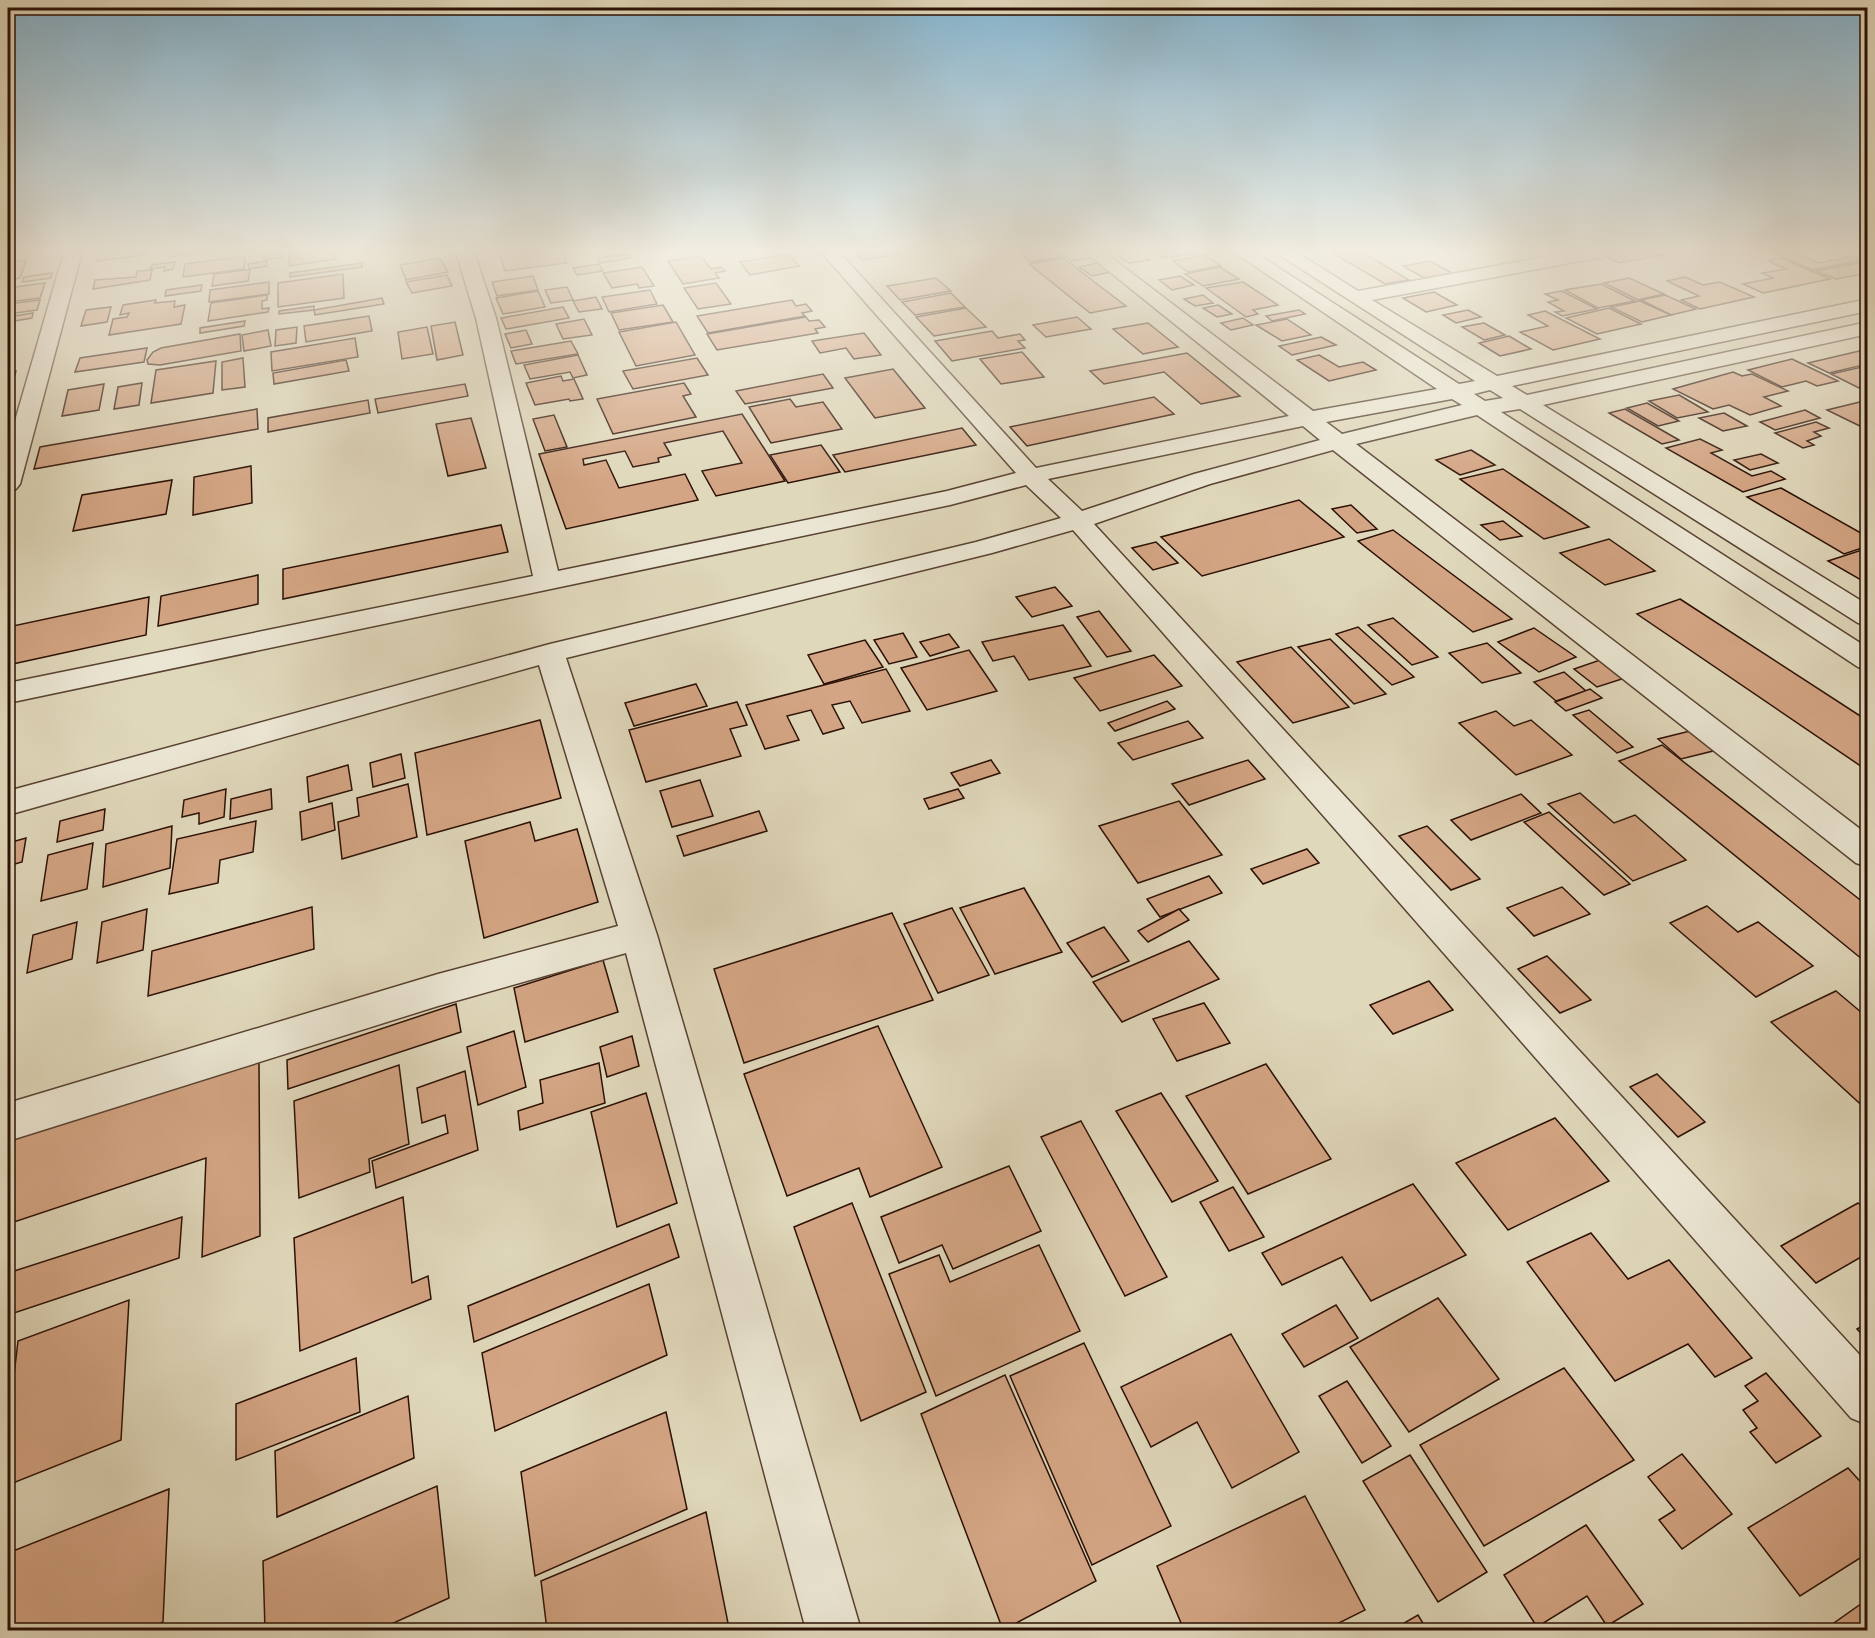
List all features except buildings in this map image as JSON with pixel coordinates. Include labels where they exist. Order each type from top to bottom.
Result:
[{"type":"street","points":[[8,484],[52,328]]},
{"type":"street","points":[[488,328],[548,583]]},
{"type":"street","points":[[899,328],[1031,476],[1078,521],[1868,1401]]},
{"type":"street","points":[[1193,328],[1868,854]]},
{"type":"street","points":[[1357,328],[1868,662]]},
{"type":"street","points":[[1406,328],[1868,617]]},
{"type":"street","points":[[8,693],[950,498],[1031,476],[1308,417],[1453,392],[1492,382],[1759,328]]},
{"type":"street","points":[[8,803],[550,654],[972,551],[1078,521],[1202,479],[1337,442],[1479,408],[1524,402],[1865,330]]},
{"type":"street","points":[[550,654],[639,935],[834,1630]]},
{"type":"street","points":[[8,1122],[438,990],[639,935]]}]
